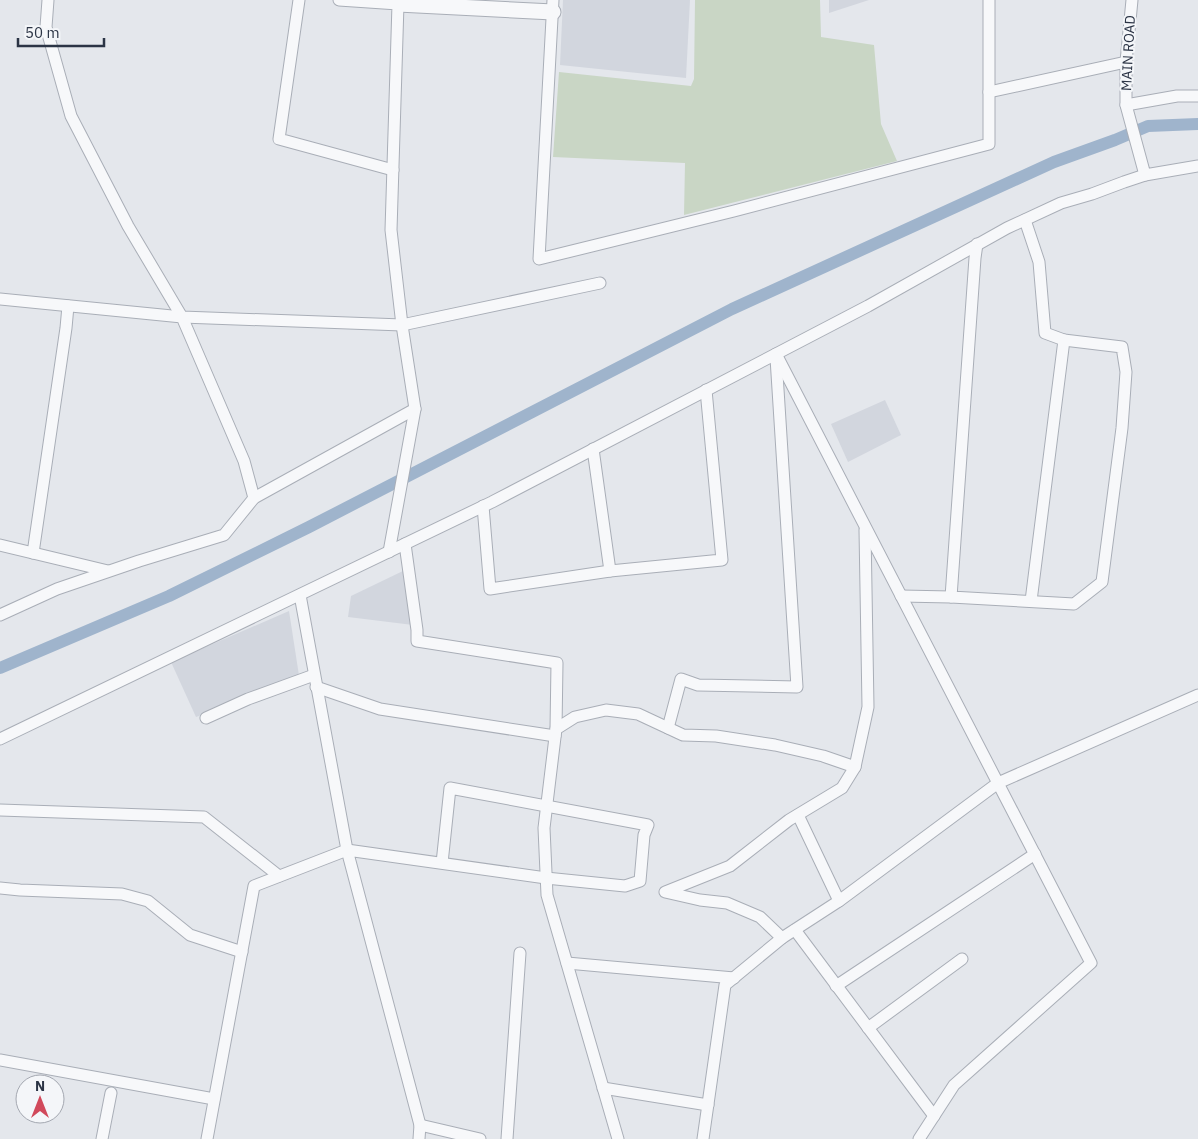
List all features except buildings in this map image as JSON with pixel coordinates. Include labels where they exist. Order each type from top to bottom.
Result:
[{"type":"street","points":[[48,0],[46,27],[71,116],[128,226],[182,317],[244,460],[254,498]]},
{"type":"street","points":[[299,0],[279,139],[392,170]]},
{"type":"street","points":[[339,0],[553,6],[539,259],[734,211],[989,144],[989,0]]},
{"type":"street","name":"MAIN ROAD","points":[[1132,0],[1126,62],[1126,105],[1145,175]]},
{"type":"street","points":[[389,552],[415,409],[390,230],[399,2]]},
{"type":"street","points":[[989,92],[1126,62]]},
{"type":"street","points":[[1126,105],[1177,96],[1198,96]]},
{"type":"street","points":[[0,739],[482,506],[868,306],[1007,228],[1061,203],[1145,175],[1198,166]]},
{"type":"street","points":[[901,596],[1074,604],[1102,582],[1122,428],[1126,372],[1122,347],[1064,340],[1045,333],[1039,262],[1025,220]]},
{"type":"street","points":[[951,597],[977,244]]},
{"type":"street","points":[[0,299],[182,317],[402,325],[600,283]]},
{"type":"street","points":[[33,553],[65,338],[68,306]]},
{"type":"street","points":[[1030,601],[1064,340]]},
{"type":"street","points":[[776,354],[1091,963],[954,1085],[919,1139]]},
{"type":"street","points":[[668,728],[681,678],[698,685],[797,687],[776,354]]},
{"type":"street","points":[[482,506],[490,589],[610,571],[722,560],[706,390]]},
{"type":"street","points":[[0,615],[57,589],[224,535],[254,498],[415,409]]},
{"type":"street","points":[[592,449],[610,571]]},
{"type":"street","points":[[782,938],[760,917],[727,903],[700,900],[665,892],[730,866],[789,820],[842,788],[855,767],[868,707],[865,527]]},
{"type":"street","points":[[405,544],[417,641],[557,663],[555,732],[544,828],[547,895],[618,1139]]},
{"type":"street","points":[[0,545],[109,572]]},
{"type":"street","points":[[300,595],[347,850],[420,1125],[419,1139]]},
{"type":"street","points":[[206,718],[248,699],[316,681],[380,709],[555,732],[576,717],[606,710],[638,714],[683,735],[716,736],[775,745],[823,756],[855,767]]},
{"type":"street","points":[[703,1139],[725,985],[782,938],[839,901],[998,783],[1198,695]]},
{"type":"street","points":[[207,1139],[254,886],[347,850],[546,878],[625,886],[640,881],[644,835],[648,825],[450,788],[442,863]]},
{"type":"street","points":[[0,810],[204,817],[279,876]]},
{"type":"street","points":[[798,815],[839,901]]},
{"type":"street","points":[[836,986],[1035,854]]},
{"type":"street","points":[[0,888],[122,894],[148,901],[190,935],[242,952]]},
{"type":"street","points":[[795,930],[934,1116]]},
{"type":"street","points":[[507,1139],[520,953]]},
{"type":"street","points":[[868,1028],[962,959]]},
{"type":"street","points":[[567,963],[734,978]]},
{"type":"street","points":[[0,1060],[214,1099]]},
{"type":"street","points":[[603,1088],[708,1105]]},
{"type":"street","points":[[102,1139],[111,1093]]},
{"type":"street","points":[[420,1125],[480,1139]]},
{"type":"shaded area","points":[[563,0],[690,0],[686,78],[560,65]]},
{"type":"shaded area","points":[[829,0],[869,0],[829,13]]},
{"type":"shaded area","points":[[885,400],[901,435],[848,462],[831,424]]},
{"type":"shaded area","points":[[405,570],[413,625],[348,617],[351,596]]},
{"type":"shaded area","points":[[289,611],[300,682],[196,717],[171,662]]},
{"type":"green space","points":[[695,0],[820,0],[821,37],[874,45],[881,124],[897,161],[684,215],[685,163],[553,157],[559,72],[691,86],[694,79]]},
{"type":"waterway","points":[[0,668],[169,596],[309,527],[732,309],[1054,162],[1148,126],[1198,124]]}]
